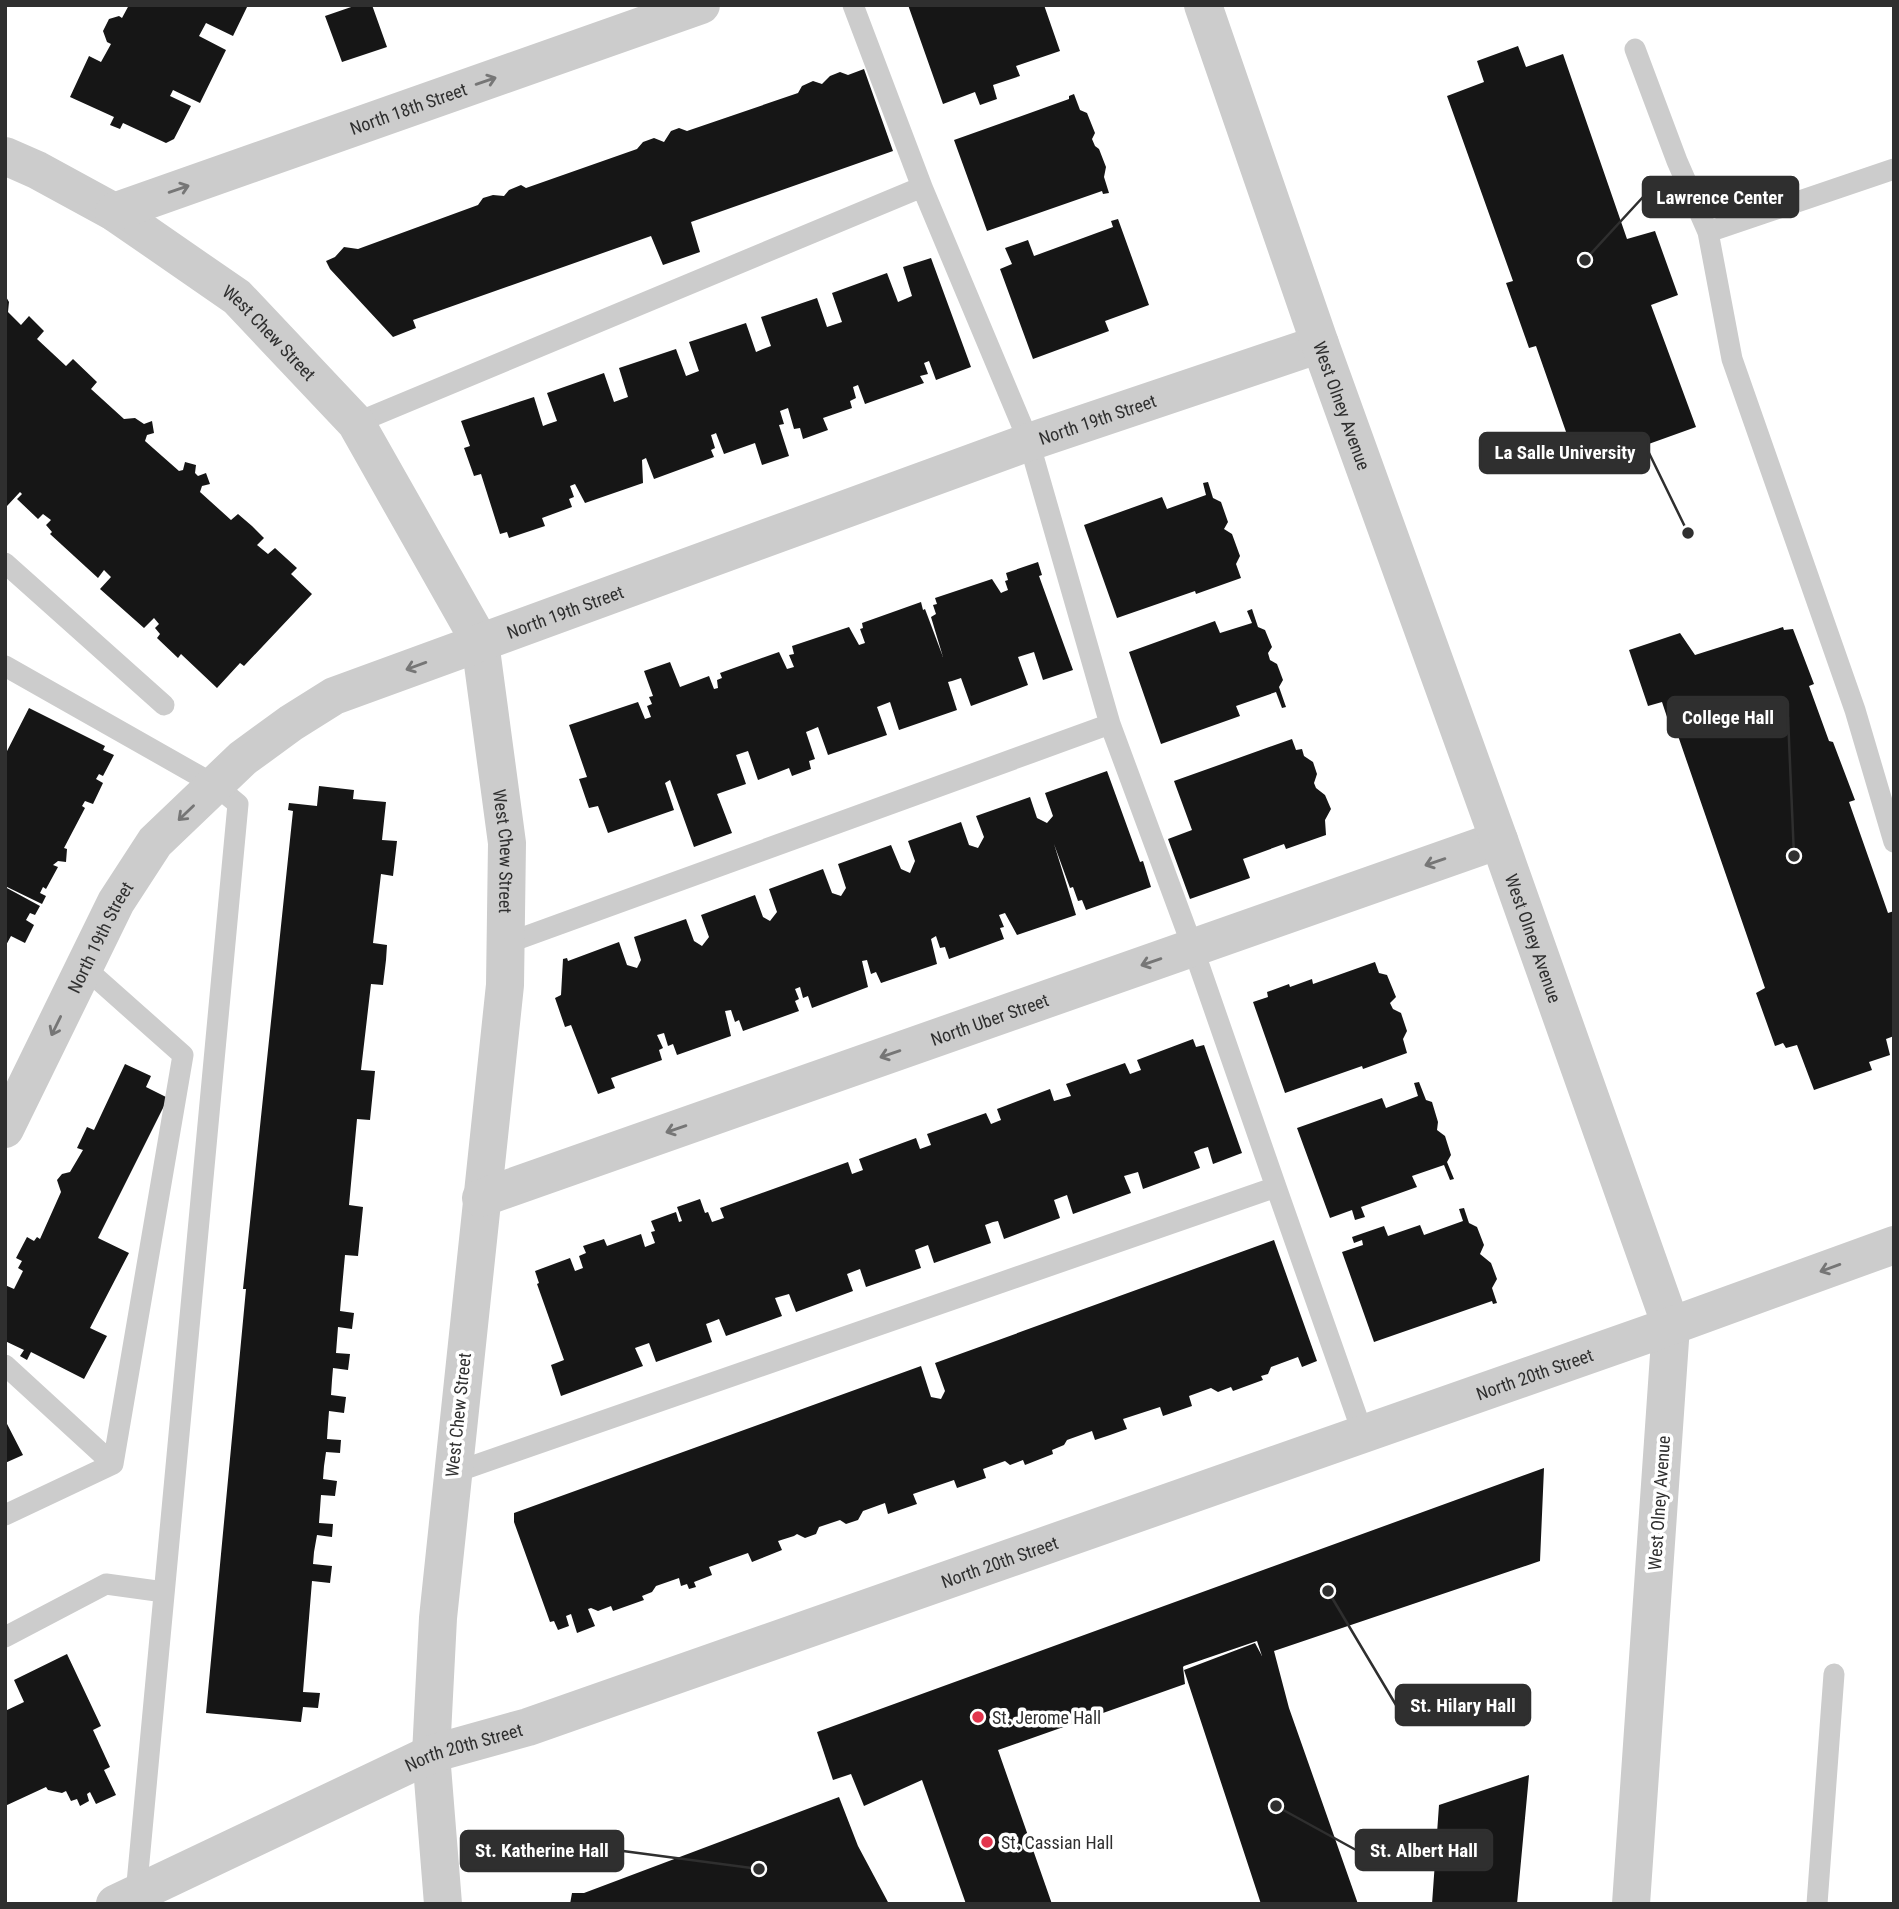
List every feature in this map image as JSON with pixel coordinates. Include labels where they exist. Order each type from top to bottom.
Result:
[{"type":"street","name":"North 18th Street","points":[[114,212],[701,5]]},
{"type":"street","name":"West Olney Avenue","points":[[1203,5],[1320,344],[1671,1326],[1632,1904]]},
{"type":"street","name":"West Chew Street","points":[[5,156],[114,212],[237,298],[356,423],[480,642],[507,843],[505,985],[438,1618],[431,1755],[443,1904]]},
{"type":"street","name":"North 19th Street","points":[[5,1129],[116,902],[155,842],[243,758],[334,696],[1029,442],[1320,344]]},
{"type":"street","name":"North Uber Street","points":[[481,1198],[1499,840]]},
{"type":"street","name":"North 20th Street","points":[[125,1899],[431,1755],[528,1727],[1671,1326],[1894,1245]]},
{"type":"lane","points":[[853,5],[922,187],[1029,442],[1110,724],[1193,948],[1363,1434]]},
{"type":"lane","points":[[1635,49],[1677,161],[1709,232],[1731,359],[1855,709],[1894,842]]},
{"type":"lane","points":[[1709,232],[1894,169]]},
{"type":"lane","points":[[356,423],[922,187]]},
{"type":"lane","points":[[5,563],[164,705]]},
{"type":"lane","points":[[5,666],[215,785],[238,804],[164,1592],[125,1899]]},
{"type":"lane","points":[[505,944],[1110,724]]},
{"type":"lane","points":[[84,967],[183,1055],[113,1464]]},
{"type":"lane","points":[[453,1473],[1276,1186]]},
{"type":"lane","points":[[5,1365],[113,1464]]},
{"type":"lane","points":[[5,1515],[113,1464]]},
{"type":"lane","points":[[5,1637],[106,1584],[164,1592]]},
{"type":"lane","points":[[1817,1904],[1834,1674]]},
{"type":"building","points":[[129,5],[248,5],[233,36],[206,23],[199,36],[226,50],[200,103],[173,90],[170,96],[191,106],[174,139],[166,143],[123,123],[120,129],[110,125],[114,117],[70,97],[89,56],[101,62],[111,44],[107,42],[103,31],[109,19],[119,16],[122,18]]},
{"type":"building","points":[[357,5],[372,5],[387,47],[342,62],[325,16]]},
{"type":"building","points":[[908,5],[1044,5],[1060,51],[1016,66],[1020,76],[993,85],[997,99],[980,105],[975,92],[943,104]]},
{"type":"building","points":[[1518,46],[1526,67],[1563,54],[1627,239],[1655,231],[1678,295],[1651,305],[1696,427],[1579,469],[1536,346],[1529,348],[1506,283],[1513,281],[1447,96],[1484,82],[1477,61]]},
{"type":"building","points":[[864,69],[893,151],[691,222],[700,252],[663,265],[651,236],[413,320],[416,328],[393,337],[330,269],[326,261],[335,257],[344,247],[358,249],[478,205],[483,198],[504,196],[509,190],[521,185],[526,188],[637,149],[643,142],[654,138],[664,142],[671,131],[679,128],[687,131],[798,93],[802,86],[813,81],[822,84],[830,76],[840,72],[848,75]]},
{"type":"building","points":[[1074,94],[1080,110],[1087,113],[1095,133],[1092,139],[1106,167],[1104,177],[1109,193],[1103,194],[1102,191],[987,231],[954,140],[1069,99],[1069,96]]},
{"type":"building","points":[[1118,219],[1149,305],[1105,321],[1109,331],[1033,359],[1000,269],[1012,264],[1005,248],[1028,240],[1034,256],[1113,227],[1111,221]]},
{"type":"building","points":[[931,258],[971,367],[936,380],[929,361],[924,363],[928,374],[920,376],[924,383],[865,404],[858,385],[853,387],[856,398],[850,401],[852,408],[823,418],[828,430],[803,439],[800,428],[794,429],[788,408],[780,411],[784,424],[779,425],[789,456],[762,465],[755,443],[724,454],[716,433],[711,435],[715,448],[711,450],[714,457],[654,479],[646,458],[642,460],[643,483],[585,503],[575,484],[570,486],[574,497],[569,499],[572,507],[542,518],[545,526],[509,538],[507,532],[500,534],[481,474],[474,476],[464,448],[470,446],[461,421],[534,397],[543,426],[557,421],[547,393],[604,373],[614,402],[628,397],[619,368],[676,349],[686,376],[699,371],[689,342],[746,323],[756,352],[771,346],[761,317],[817,298],[827,327],[842,322],[832,293],[887,273],[898,302],[912,296],[903,267]]},
{"type":"building","points":[[5,295],[9,302],[8,312],[21,325],[29,316],[44,331],[37,339],[66,366],[73,359],[97,382],[91,389],[124,419],[135,418],[144,424],[152,421],[154,433],[147,435],[145,441],[179,471],[183,470],[185,462],[196,465],[195,473],[198,476],[206,473],[210,484],[202,486],[200,492],[231,520],[238,514],[252,526],[264,538],[257,545],[268,554],[275,548],[297,568],[291,574],[312,594],[244,666],[240,663],[217,688],[181,654],[178,658],[157,638],[160,634],[155,628],[159,624],[154,618],[144,628],[100,589],[111,577],[104,570],[98,578],[50,534],[52,532],[46,525],[51,520],[43,514],[38,519],[17,499],[22,494],[20,492],[7,506],[5,504]]},
{"type":"building","points":[[1208,482],[1213,498],[1221,502],[1228,522],[1224,529],[1232,534],[1240,556],[1236,564],[1241,578],[1117,618],[1084,525],[1162,497],[1167,509],[1206,495],[1203,483]]},
{"type":"building","points":[[1038,562],[1042,575],[1039,576],[1073,670],[1043,680],[1034,652],[1018,657],[1028,685],[971,706],[961,678],[948,682],[957,710],[899,730],[890,702],[877,707],[887,735],[828,755],[818,727],[806,732],[815,759],[809,761],[811,769],[792,776],[789,768],[758,780],[748,751],[736,755],[746,784],[717,794],[732,833],[694,847],[670,780],[665,783],[674,810],[608,833],[598,806],[589,808],[579,779],[587,777],[569,725],[638,702],[645,719],[651,717],[647,706],[652,704],[649,697],[653,696],[644,671],[670,662],[680,687],[709,676],[714,689],[718,688],[717,680],[722,678],[720,673],[779,652],[787,669],[794,667],[789,655],[794,654],[792,646],[849,627],[859,645],[865,643],[860,629],[863,628],[862,623],[921,602],[943,657],[931,617],[936,614],[933,605],[937,604],[935,598],[992,579],[1001,593],[1008,590],[1006,573]]},
{"type":"building","points":[[1252,609],[1258,627],[1265,630],[1272,647],[1268,653],[1270,660],[1277,664],[1283,680],[1279,687],[1286,707],[1282,708],[1276,692],[1236,706],[1240,716],[1161,744],[1129,652],[1215,621],[1220,633],[1252,623],[1247,611]]},
{"type":"building","points":[[1783,627],[1784,630],[1793,629],[1814,684],[1809,686],[1855,800],[1849,802],[1888,913],[1894,911],[1894,1036],[1886,1039],[1890,1055],[1869,1062],[1872,1070],[1814,1090],[1797,1045],[1786,1048],[1783,1043],[1775,1046],[1756,993],[1765,988],[1676,730],[1672,732],[1662,702],[1648,706],[1629,650],[1680,633],[1695,655]]},
{"type":"building","points":[[29,708],[105,746],[103,750],[114,755],[103,776],[99,774],[96,779],[103,783],[93,804],[85,801],[82,806],[85,808],[64,848],[67,849],[66,862],[58,861],[53,865],[58,867],[46,889],[43,887],[40,893],[46,896],[42,904],[5,886],[5,755]]},
{"type":"building","points":[[1292,739],[1296,750],[1302,749],[1304,756],[1313,762],[1317,774],[1314,783],[1325,795],[1331,809],[1325,820],[1326,835],[1286,849],[1284,844],[1243,859],[1250,878],[1190,899],[1168,839],[1192,830],[1174,781]]},
{"type":"building","points":[[1107,771],[1151,887],[1086,910],[1082,900],[1078,901],[1073,887],[1070,888],[1054,844],[1076,915],[1017,935],[1005,913],[999,915],[1004,927],[1000,928],[1004,939],[949,959],[945,947],[940,948],[936,936],[931,939],[937,964],[881,983],[876,972],[871,974],[867,960],[862,961],[868,987],[812,1008],[808,996],[803,998],[800,987],[795,989],[799,999],[795,1001],[799,1011],[743,1031],[739,1020],[735,1022],[731,1010],[725,1011],[731,1036],[677,1055],[673,1044],[668,1046],[664,1033],[657,1035],[663,1048],[659,1050],[662,1060],[611,1078],[615,1088],[598,1094],[571,1025],[565,1027],[555,998],[561,995],[563,959],[567,958],[568,961],[619,942],[627,965],[637,968],[641,960],[634,937],[686,919],[694,941],[702,946],[709,937],[701,915],[755,895],[763,917],[770,921],[777,912],[769,889],[823,869],[832,893],[841,896],[846,888],[838,864],[891,845],[901,869],[910,873],[915,861],[908,841],[961,822],[969,845],[978,848],[984,837],[976,816],[1030,797],[1037,818],[1047,823],[1053,816],[1045,793]]},
{"type":"building","points":[[319,786],[354,790],[353,799],[386,802],[382,840],[397,841],[393,876],[381,874],[373,943],[387,945],[386,960],[383,985],[371,984],[361,1070],[375,1071],[370,1120],[357,1119],[349,1205],[363,1207],[358,1256],[345,1255],[340,1311],[354,1313],[352,1329],[338,1327],[336,1353],[350,1354],[348,1370],[333,1368],[331,1395],[346,1397],[344,1413],[329,1411],[327,1439],[341,1440],[340,1453],[326,1452],[323,1479],[337,1481],[335,1496],[321,1495],[319,1523],[333,1524],[332,1537],[317,1535],[314,1552],[313,1564],[332,1566],[330,1583],[312,1581],[303,1692],[320,1693],[318,1708],[303,1707],[301,1722],[206,1713],[246,1289],[243,1289],[293,811],[288,810],[289,803],[317,806]]},
{"type":"building","points":[[5,887],[40,906],[35,915],[30,913],[26,920],[34,925],[25,943],[11,936],[5,947]]},
{"type":"building","points":[[1375,962],[1379,973],[1387,975],[1396,997],[1390,1003],[1393,1009],[1401,1013],[1407,1031],[1403,1039],[1407,1053],[1285,1093],[1253,1002],[1268,997],[1267,992],[1289,984],[1290,987],[1312,979],[1313,984]]},
{"type":"building","points":[[1193,1039],[1196,1047],[1204,1045],[1242,1153],[1213,1164],[1208,1147],[1201,1149],[1194,1152],[1200,1168],[1143,1189],[1138,1172],[1124,1176],[1131,1193],[1073,1214],[1067,1195],[1054,1200],[1060,1218],[1004,1239],[998,1221],[993,1222],[985,1225],[991,1243],[934,1263],[928,1245],[915,1250],[921,1268],[866,1287],[860,1269],[847,1274],[853,1291],[796,1312],[789,1294],[775,1298],[782,1316],[726,1336],[719,1319],[706,1324],[712,1342],[656,1362],[649,1343],[635,1348],[643,1366],[561,1396],[551,1365],[564,1360],[537,1284],[539,1283],[535,1271],[570,1258],[575,1271],[583,1268],[579,1256],[586,1253],[583,1246],[604,1239],[607,1246],[641,1234],[645,1247],[655,1243],[651,1232],[655,1231],[651,1221],[676,1212],[679,1222],[682,1221],[677,1207],[700,1199],[712,1222],[724,1218],[720,1208],[848,1162],[852,1174],[863,1170],[859,1159],[916,1138],[920,1149],[931,1145],[927,1134],[986,1113],[991,1124],[1001,1120],[997,1109],[1050,1089],[1054,1101],[1071,1096],[1066,1084],[1125,1063],[1130,1074],[1141,1070],[1137,1060]]},
{"type":"building","points":[[125,1064],[151,1076],[146,1087],[168,1098],[98,1238],[129,1253],[90,1328],[107,1336],[84,1379],[31,1352],[27,1360],[20,1356],[24,1350],[5,1341],[5,1285],[14,1289],[23,1271],[18,1268],[22,1261],[16,1258],[27,1237],[34,1241],[37,1237],[40,1239],[61,1192],[57,1180],[62,1174],[70,1172],[83,1150],[77,1148],[87,1127],[94,1130]]},
{"type":"building","points":[[1419,1082],[1426,1100],[1432,1102],[1438,1122],[1437,1130],[1445,1136],[1451,1155],[1447,1162],[1454,1179],[1450,1180],[1444,1165],[1412,1176],[1417,1187],[1361,1207],[1365,1217],[1355,1220],[1352,1210],[1330,1218],[1297,1128],[1382,1098],[1386,1108],[1418,1096],[1414,1083]]},
{"type":"building","points":[[1464,1208],[1469,1223],[1477,1227],[1484,1245],[1480,1254],[1491,1263],[1497,1279],[1492,1288],[1497,1303],[1493,1304],[1492,1301],[1374,1342],[1342,1252],[1363,1245],[1362,1240],[1354,1243],[1352,1237],[1384,1226],[1388,1236],[1420,1225],[1424,1235],[1463,1221],[1459,1209]]},
{"type":"building","points":[[1274,1240],[1317,1361],[1302,1367],[1298,1357],[1271,1367],[1268,1374],[1261,1376],[1263,1380],[1233,1391],[1231,1387],[1218,1392],[1211,1388],[1189,1396],[1192,1406],[1163,1416],[1160,1407],[1123,1419],[1127,1429],[1095,1440],[1092,1431],[1067,1440],[1064,1445],[1052,1450],[1053,1454],[1025,1465],[1023,1460],[1010,1465],[1005,1461],[983,1469],[986,1478],[957,1488],[954,1480],[913,1494],[917,1504],[888,1514],[885,1503],[863,1511],[858,1520],[846,1524],[840,1520],[819,1527],[816,1534],[805,1538],[797,1534],[778,1541],[782,1550],[752,1562],[748,1553],[709,1567],[712,1575],[694,1582],[696,1587],[689,1589],[687,1584],[681,1586],[679,1578],[656,1586],[652,1592],[642,1596],[644,1600],[613,1611],[611,1606],[598,1611],[588,1609],[595,1626],[577,1633],[571,1614],[566,1616],[569,1626],[558,1630],[554,1621],[550,1622],[514,1522],[514,1513],[921,1366],[931,1397],[941,1399],[945,1391],[935,1363]]},
{"type":"building","points":[[5,1420],[23,1455],[5,1463]]},
{"type":"building","points":[[1544,1468],[1540,1561],[1274,1651],[1289,1708],[1358,1904],[1261,1904],[1184,1670],[1255,1643],[1262,1656],[1257,1641],[1184,1666],[1183,1667],[1185,1684],[998,1750],[1052,1904],[966,1904],[922,1780],[864,1806],[851,1774],[833,1780],[817,1732]]},
{"type":"building","points":[[67,1654],[101,1726],[93,1730],[110,1767],[104,1770],[116,1795],[96,1804],[90,1792],[87,1794],[89,1801],[80,1806],[77,1799],[71,1801],[66,1791],[62,1793],[48,1790],[46,1787],[5,1806],[5,1711],[24,1702],[14,1680]]},
{"type":"building","points":[[1529,1775],[1517,1904],[1432,1904],[1439,1805]]},
{"type":"building","points":[[839,1797],[858,1846],[889,1904],[570,1904],[572,1893],[584,1893]]},
{"type":"place","name":"Lawrence Center","points":[[1585,260]]},
{"type":"place","name":"La Salle University","points":[[1688,533]]},
{"type":"place","name":"College Hall","points":[[1794,856]]},
{"type":"place","name":"St. Hilary Hall","points":[[1328,1591]]},
{"type":"place","name":"St. Jerome Hall","points":[[978,1717]]},
{"type":"place","name":"St. Albert Hall","points":[[1276,1806]]},
{"type":"place","name":"St. Cassian Hall","points":[[987,1842]]},
{"type":"place","name":"St. Katherine Hall","points":[[759,1869]]}]
